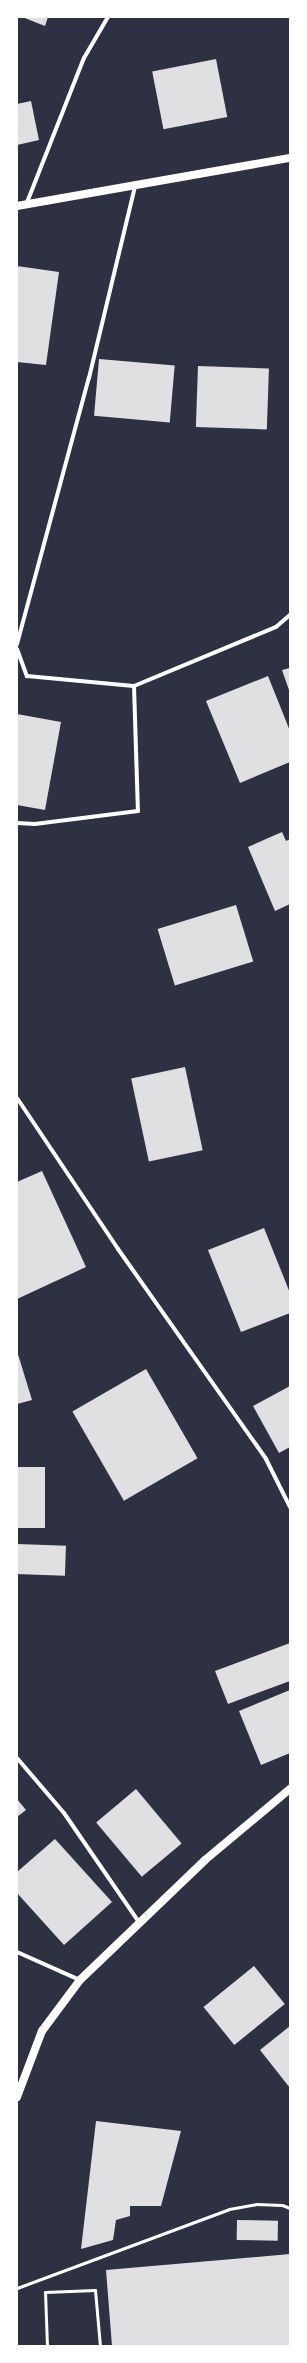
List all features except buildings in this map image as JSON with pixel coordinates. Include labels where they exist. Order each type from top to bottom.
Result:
[{"type":"main road","points":[[17,206],[26,206],[290,158]]},
{"type":"main road","points":[[17,2097],[42,2031],[80,1980],[205,1860],[290,1789]]},
{"type":"street","points":[[26,206],[84,58],[108,17]]},
{"type":"street","points":[[17,644],[89,378],[134,186]]},
{"type":"street","points":[[17,649],[27,676],[134,686],[276,627],[290,615]]},
{"type":"street","points":[[17,823],[35,824],[138,812],[134,686]]},
{"type":"street","points":[[17,1098],[118,1249],[266,1459],[290,1507]]},
{"type":"street","points":[[17,1758],[64,1813],[139,1922]]},
{"type":"street","points":[[17,1952],[80,1980]]},
{"type":"lane","points":[[17,2288],[229,2209],[256,2204],[282,2204],[290,2208]]},
{"type":"lane","points":[[47,2346],[45,2292],[95,2290],[100,2346]]}]
